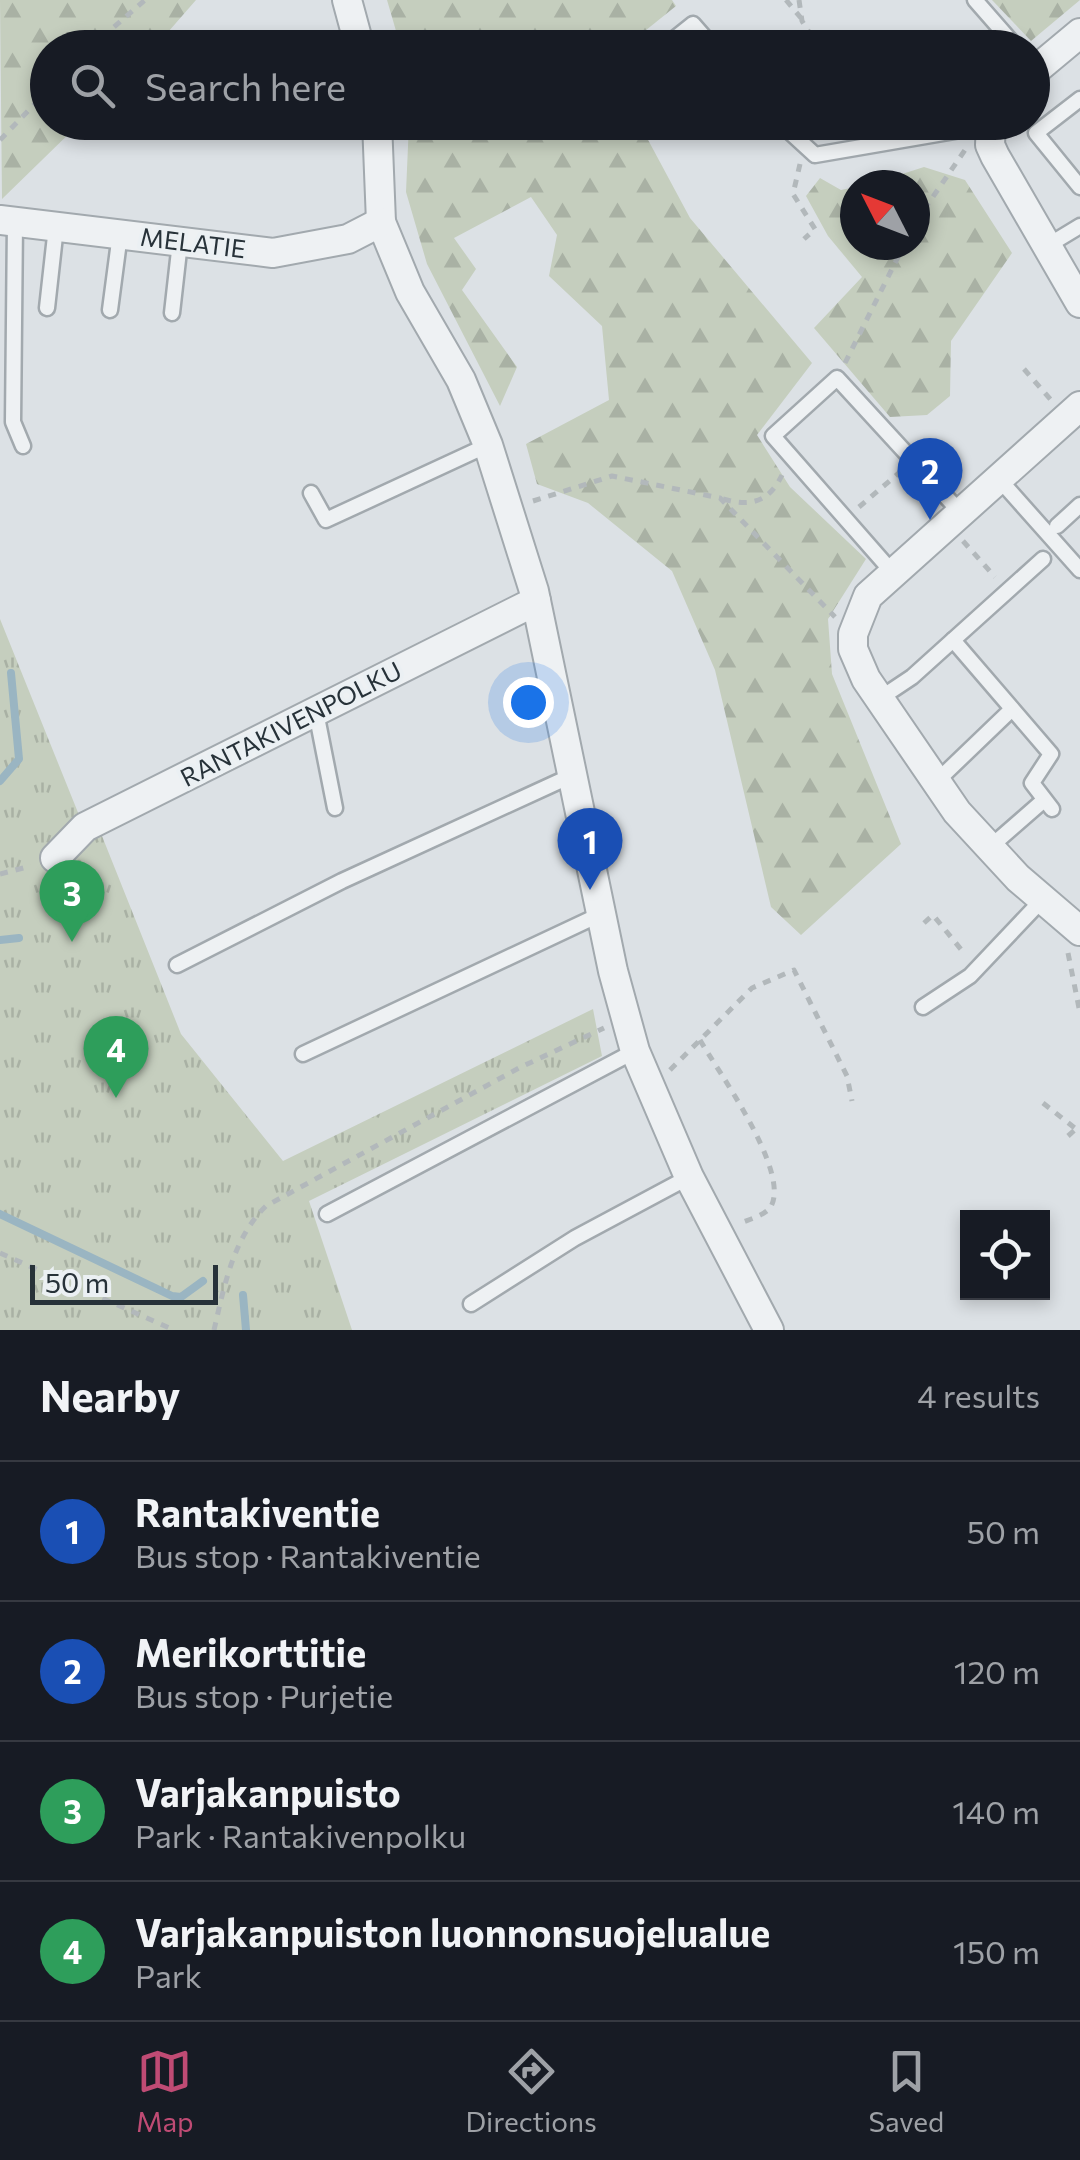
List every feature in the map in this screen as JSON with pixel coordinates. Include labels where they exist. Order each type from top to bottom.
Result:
[{"type":"street","points":[[348,0],[356,30]]},
{"type":"street","points":[[1050,56],[1080,32]]},
{"type":"street","points":[[378,140],[382,222],[399,270],[461,380],[488,445],[536,601],[601,914],[635,1051],[689,1177],[766,1329]]},
{"type":"street","points":[[989,140],[1080,303]]},
{"type":"street","name":"MELATIE","points":[[7,221],[274,253],[348,240],[382,222]]},
{"type":"street","points":[[1072,936],[934,784],[879,699],[853,649],[846,619],[894,574],[961,526],[1000,478],[1080,406]]},
{"type":"street","name":"RANTAKIVENPOLKU","points":[[54,858],[85,827],[536,601]]},
{"type":"lane","points":[[974,0],[1001,30]]},
{"type":"lane","points":[[1050,123],[1080,99]]},
{"type":"lane","points":[[798,140],[815,154],[887,140]]},
{"type":"lane","points":[[1041,140],[1080,187]]},
{"type":"lane","points":[[7,221],[13,422],[23,446]]},
{"type":"lane","points":[[1047,246],[1080,226]]},
{"type":"lane","points":[[47,308],[56,227]]},
{"type":"lane","points":[[110,310],[120,234]]},
{"type":"lane","points":[[172,314],[180,242]]},
{"type":"lane","points":[[894,574],[774,436],[838,378],[913,460],[961,526]]},
{"type":"lane","points":[[311,493],[326,520],[488,445]]},
{"type":"lane","points":[[1000,478],[1080,570]]},
{"type":"lane","points":[[1057,526],[1080,505]]},
{"type":"lane","points":[[879,699],[912,678],[1043,558]]},
{"type":"lane","points":[[953,640],[1052,754],[1032,783],[1048,804],[989,848]]},
{"type":"lane","points":[[934,784],[1012,709]]},
{"type":"lane","points":[[316,712],[336,808]]},
{"type":"lane","points":[[177,965],[342,881],[573,774]]},
{"type":"lane","points":[[923,1008],[984,962],[1042,900]]},
{"type":"lane","points":[[304,1054],[601,914]]},
{"type":"lane","points":[[327,1214],[635,1051]]},
{"type":"lane","points":[[471,1304],[575,1238],[689,1177]]},
{"type":"path","points":[[111,30],[145,0]]},
{"type":"path","points":[[786,0],[807,30]]},
{"type":"path","points":[[799,0],[802,21]]},
{"type":"path","points":[[0,140],[30,109]]},
{"type":"path","points":[[930,197],[975,140]]},
{"type":"path","points":[[804,146],[793,194],[815,229],[804,239]]},
{"type":"path","points":[[838,378],[897,260]]},
{"type":"path","points":[[1024,369],[1046,394]]},
{"type":"path","points":[[526,504],[612,476],[744,505],[774,492],[783,472],[784,447]]},
{"type":"path","points":[[845,518],[913,460]]},
{"type":"path","points":[[720,498],[846,619]]},
{"type":"path","points":[[961,526],[1008,590]]},
{"type":"path","points":[[0,874],[25,869]]},
{"type":"path","points":[[924,922],[933,914],[964,954],[984,962]]},
{"type":"path","points":[[1072,936],[1080,1013]]},
{"type":"path","points":[[650,1089],[752,988],[794,970],[847,1076],[852,1100]]},
{"type":"path","points":[[214,1330],[228,1273],[254,1218],[266,1206],[519,1068],[625,1018]]},
{"type":"path","points":[[700,1040],[737,1095],[766,1154],[772,1203],[767,1211],[717,1234]]},
{"type":"path","points":[[1043,1103],[1078,1128],[1068,1136]]},
{"type":"path","points":[[0,1252],[174,1330]]},
{"type":"green space","points":[[0,0],[196,0],[170,30],[30,30],[30,140],[63,140],[2,199]]},
{"type":"green space","points":[[387,0],[672,0],[676,6],[646,30],[396,30]]},
{"type":"green space","points":[[992,0],[1080,0],[1044,30],[1021,30]]},
{"type":"green space","points":[[408,140],[648,140],[690,218],[812,363],[757,435],[790,487],[866,559],[828,619],[832,674],[901,844],[801,935],[771,907],[715,670],[672,571],[588,503],[537,484],[526,444],[609,400],[602,326],[549,276],[557,235],[531,197],[454,238],[476,269],[462,290],[517,367],[500,406],[427,264],[406,192]]},
{"type":"green space","points":[[924,167],[965,180],[1012,253],[951,341],[950,396],[927,415],[890,417],[814,328],[862,277],[848,260],[930,260],[930,170],[915,170]]},
{"type":"green space","points":[[820,178],[840,189],[840,250],[806,196]]},
{"type":"green space","points":[[0,619],[81,820],[100,831],[181,1034],[283,1161],[593,1009],[602,1056],[309,1201],[352,1330],[0,1330]]},
{"type":"waterway","points":[[0,781],[19,759],[11,673]]},
{"type":"waterway","points":[[0,940],[19,938]]},
{"type":"waterway","points":[[0,1214],[172,1296],[181,1297],[203,1281]]},
{"type":"waterway","points":[[243,1295],[246,1330]]},
{"type":"place","name":"Merikorttitie","points":[[930,520]]},
{"type":"place","name":"Rantakiventie","points":[[590,890]]},
{"type":"place","name":"Varjakanpuisto","points":[[72,942]]},
{"type":"place","name":"Varjakanpuiston luonnonsuojelualue","points":[[116,1098]]}]
